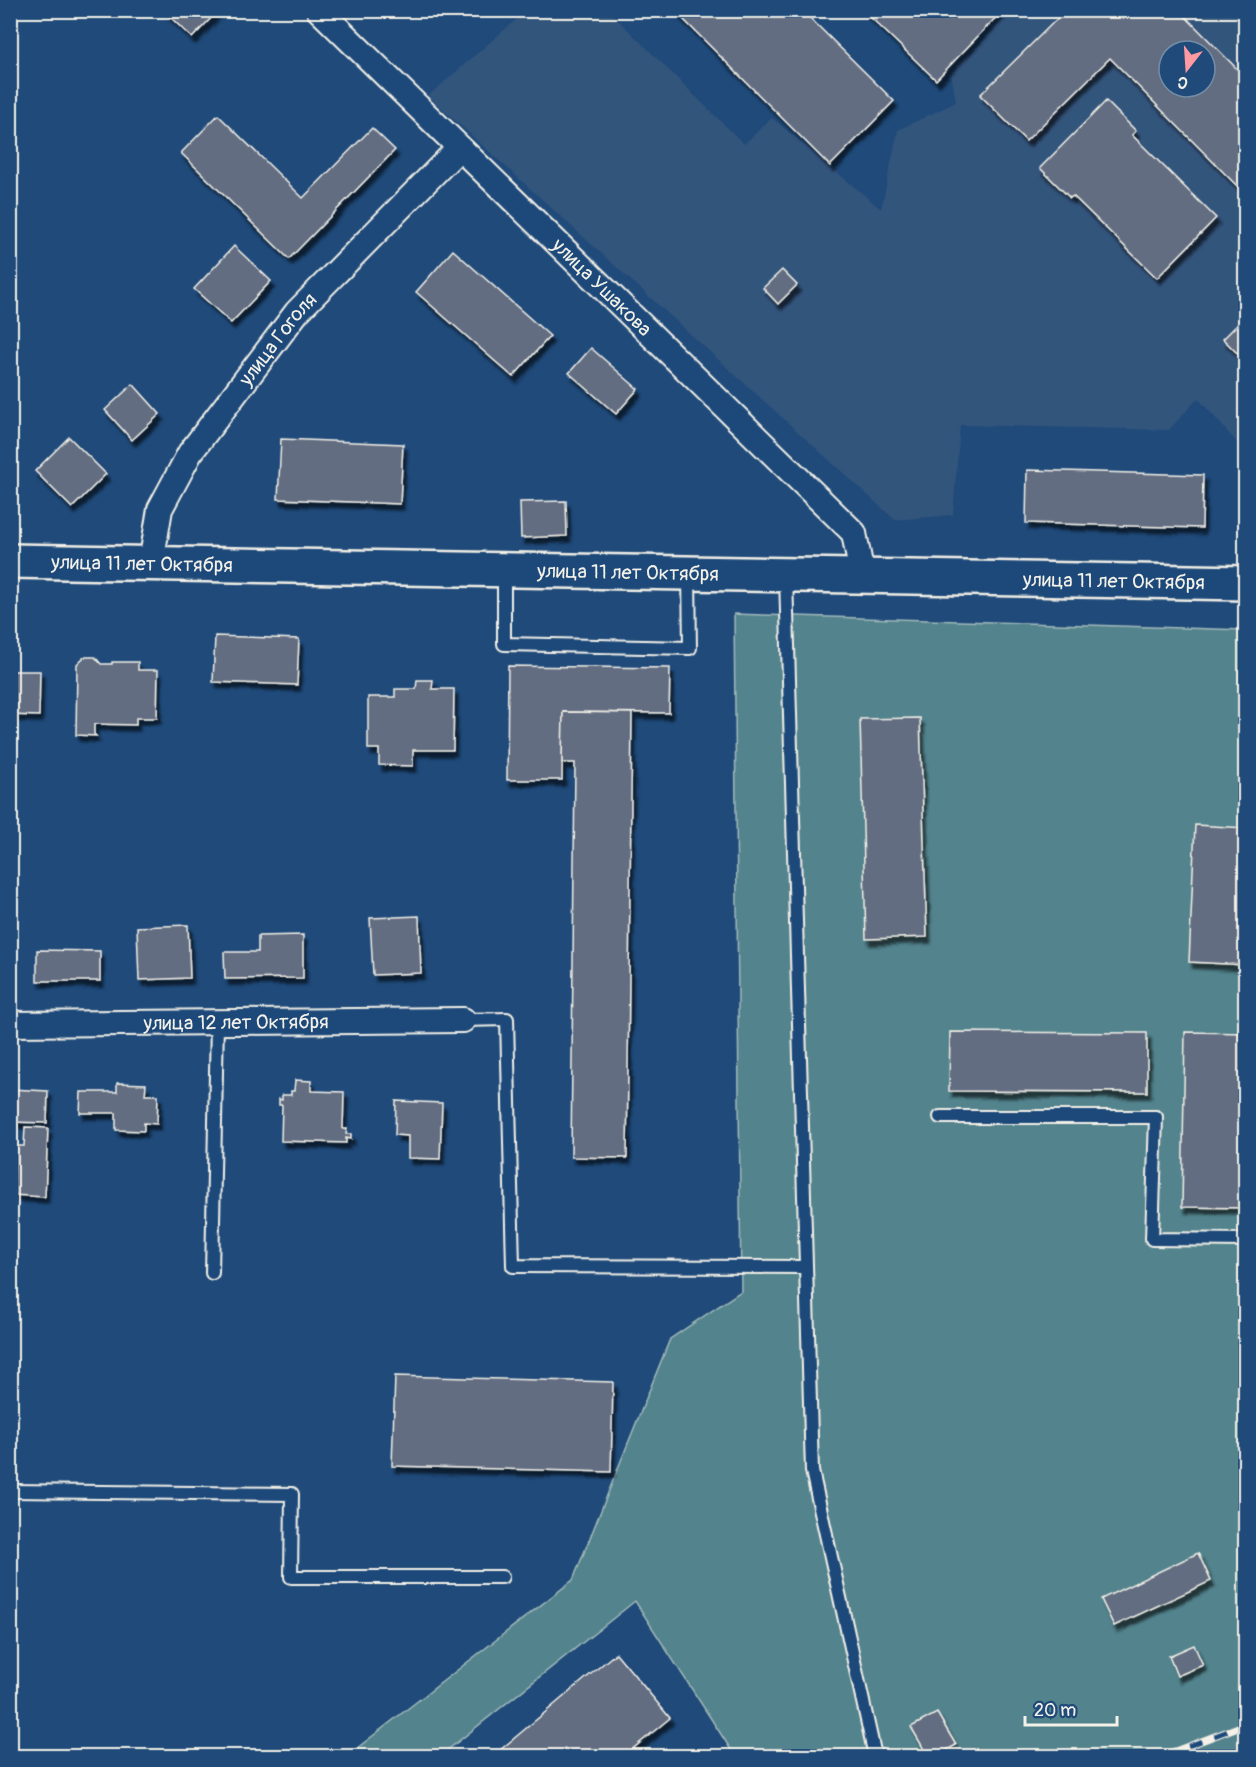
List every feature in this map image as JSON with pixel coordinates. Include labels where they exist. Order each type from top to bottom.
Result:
[{"type":"street","name":"улица Ушакова","points":[[319,10],[854,533],[862,575]]},
{"type":"street","name":"улица Гоголя","points":[[151,563],[160,509],[190,453],[297,312],[459,148]]},
{"type":"street","name":"улица 11 лет Октября","points":[[10,561],[1245,583]]},
{"type":"street","name":"улица 12 лет Октября","points":[[10,1024],[464,1020]]},
{"type":"lane","points":[[504,570],[504,644],[690,648],[688,574]]},
{"type":"lane","points":[[786,576],[812,1472],[875,1756]]},
{"type":"lane","points":[[464,1020],[507,1018],[513,1266],[806,1267]]},
{"type":"lane","points":[[212,1273],[217,1022]]},
{"type":"lane","points":[[940,1117],[1156,1117],[1152,1239],[1245,1240]]},
{"type":"lane","points":[[10,1491],[292,1494],[291,1577],[501,1577]]},
{"type":"shaded area","points":[[526,11],[609,11],[744,144],[772,118],[881,209],[898,130],[956,102],[951,73],[1012,11],[1245,11],[1245,452],[1198,398],[1169,430],[960,425],[953,515],[895,520],[428,96]]},
{"type":"green space","points":[[734,614],[1245,630],[1245,1756],[735,1756],[635,1601],[440,1756],[347,1756],[573,1580],[670,1339],[741,1291]]},
{"type":"building","points":[[163,10],[214,10],[216,13],[192,38]]},
{"type":"building","points":[[674,10],[802,10],[894,101],[830,166]]},
{"type":"building","points":[[863,10],[1003,10],[936,80]]},
{"type":"building","points":[[1066,10],[1179,10],[1208,39],[1157,39],[1157,99],[1217,99],[1217,49],[1246,78],[1246,195],[1110,58],[1026,141],[980,95]]},
{"type":"building","points":[[1106,101],[1136,131],[1132,135],[1216,218],[1157,278],[1073,196],[1070,198],[1040,168]]},
{"type":"building","points":[[218,115],[303,198],[372,128],[395,150],[289,259],[181,153]]},
{"type":"building","points":[[234,246],[271,281],[231,323],[194,289]]},
{"type":"building","points":[[453,250],[550,336],[513,377],[416,292]]},
{"type":"building","points":[[782,270],[797,285],[778,304],[763,288]]},
{"type":"building","points":[[1246,316],[1246,362],[1223,339]]},
{"type":"building","points":[[591,348],[638,389],[616,414],[569,373]]},
{"type":"building","points":[[133,384],[160,414],[132,440],[105,410]]},
{"type":"building","points":[[69,437],[106,474],[72,508],[35,471]]},
{"type":"building","points":[[281,439],[403,444],[400,504],[278,499]]},
{"type":"building","points":[[1027,470],[1203,475],[1202,528],[1026,523]]},
{"type":"building","points":[[566,501],[567,536],[521,538],[520,502]]},
{"type":"building","points":[[215,636],[299,639],[297,685],[213,682]]},
{"type":"building","points":[[84,657],[95,657],[101,664],[138,662],[138,670],[158,670],[157,718],[136,718],[136,725],[94,724],[96,736],[76,735],[77,664]]},
{"type":"building","points":[[508,666],[670,668],[669,713],[563,712],[562,780],[507,780]]},
{"type":"building","points":[[11,671],[40,671],[39,716],[10,715]]},
{"type":"building","points":[[417,680],[433,680],[432,689],[454,689],[453,750],[413,750],[413,766],[379,765],[379,749],[368,749],[368,697],[395,697],[395,689],[416,689]]},
{"type":"building","points":[[563,712],[632,713],[627,1158],[571,1157],[575,763],[562,763]]},
{"type":"building","points":[[920,718],[927,937],[866,939],[860,719]]},
{"type":"building","points":[[1195,825],[1246,828],[1246,965],[1189,962]]},
{"type":"building","points":[[419,916],[421,973],[373,975],[370,918]]},
{"type":"building","points":[[188,925],[190,978],[139,980],[137,927]]},
{"type":"building","points":[[303,935],[303,978],[225,979],[224,952],[258,952],[258,936]]},
{"type":"building","points":[[37,950],[100,951],[100,981],[37,981]]},
{"type":"building","points":[[950,1032],[1147,1033],[1147,1092],[949,1091]]},
{"type":"building","points":[[1185,1032],[1246,1033],[1246,1208],[1182,1207]]},
{"type":"building","points":[[295,1080],[311,1081],[311,1091],[344,1092],[343,1129],[347,1129],[346,1134],[351,1134],[351,1139],[346,1138],[346,1143],[281,1141],[282,1105],[279,1105],[279,1099],[282,1100],[282,1095],[291,1095],[291,1091],[294,1091]]},
{"type":"building","points":[[117,1083],[146,1084],[145,1095],[158,1095],[157,1124],[144,1123],[144,1131],[116,1130],[116,1113],[80,1113],[81,1092],[117,1092]]},
{"type":"building","points":[[10,1089],[48,1091],[47,1123],[10,1122]]},
{"type":"building","points":[[396,1101],[442,1103],[440,1159],[408,1158],[408,1136],[395,1135]]},
{"type":"building","points":[[25,1127],[48,1128],[45,1197],[13,1195],[15,1146],[24,1146]]},
{"type":"building","points":[[395,1376],[613,1382],[611,1472],[392,1466]]},
{"type":"building","points":[[1198,1553],[1211,1581],[1114,1626],[1101,1599]]},
{"type":"building","points":[[1194,1645],[1203,1665],[1177,1676],[1169,1656]]},
{"type":"building","points":[[616,1653],[670,1718],[624,1756],[493,1756]]},
{"type":"building","points":[[937,1713],[956,1745],[936,1756],[928,1756],[911,1727]]},
{"type":"railway","points":[[1162,1756],[1246,1724]]}]
